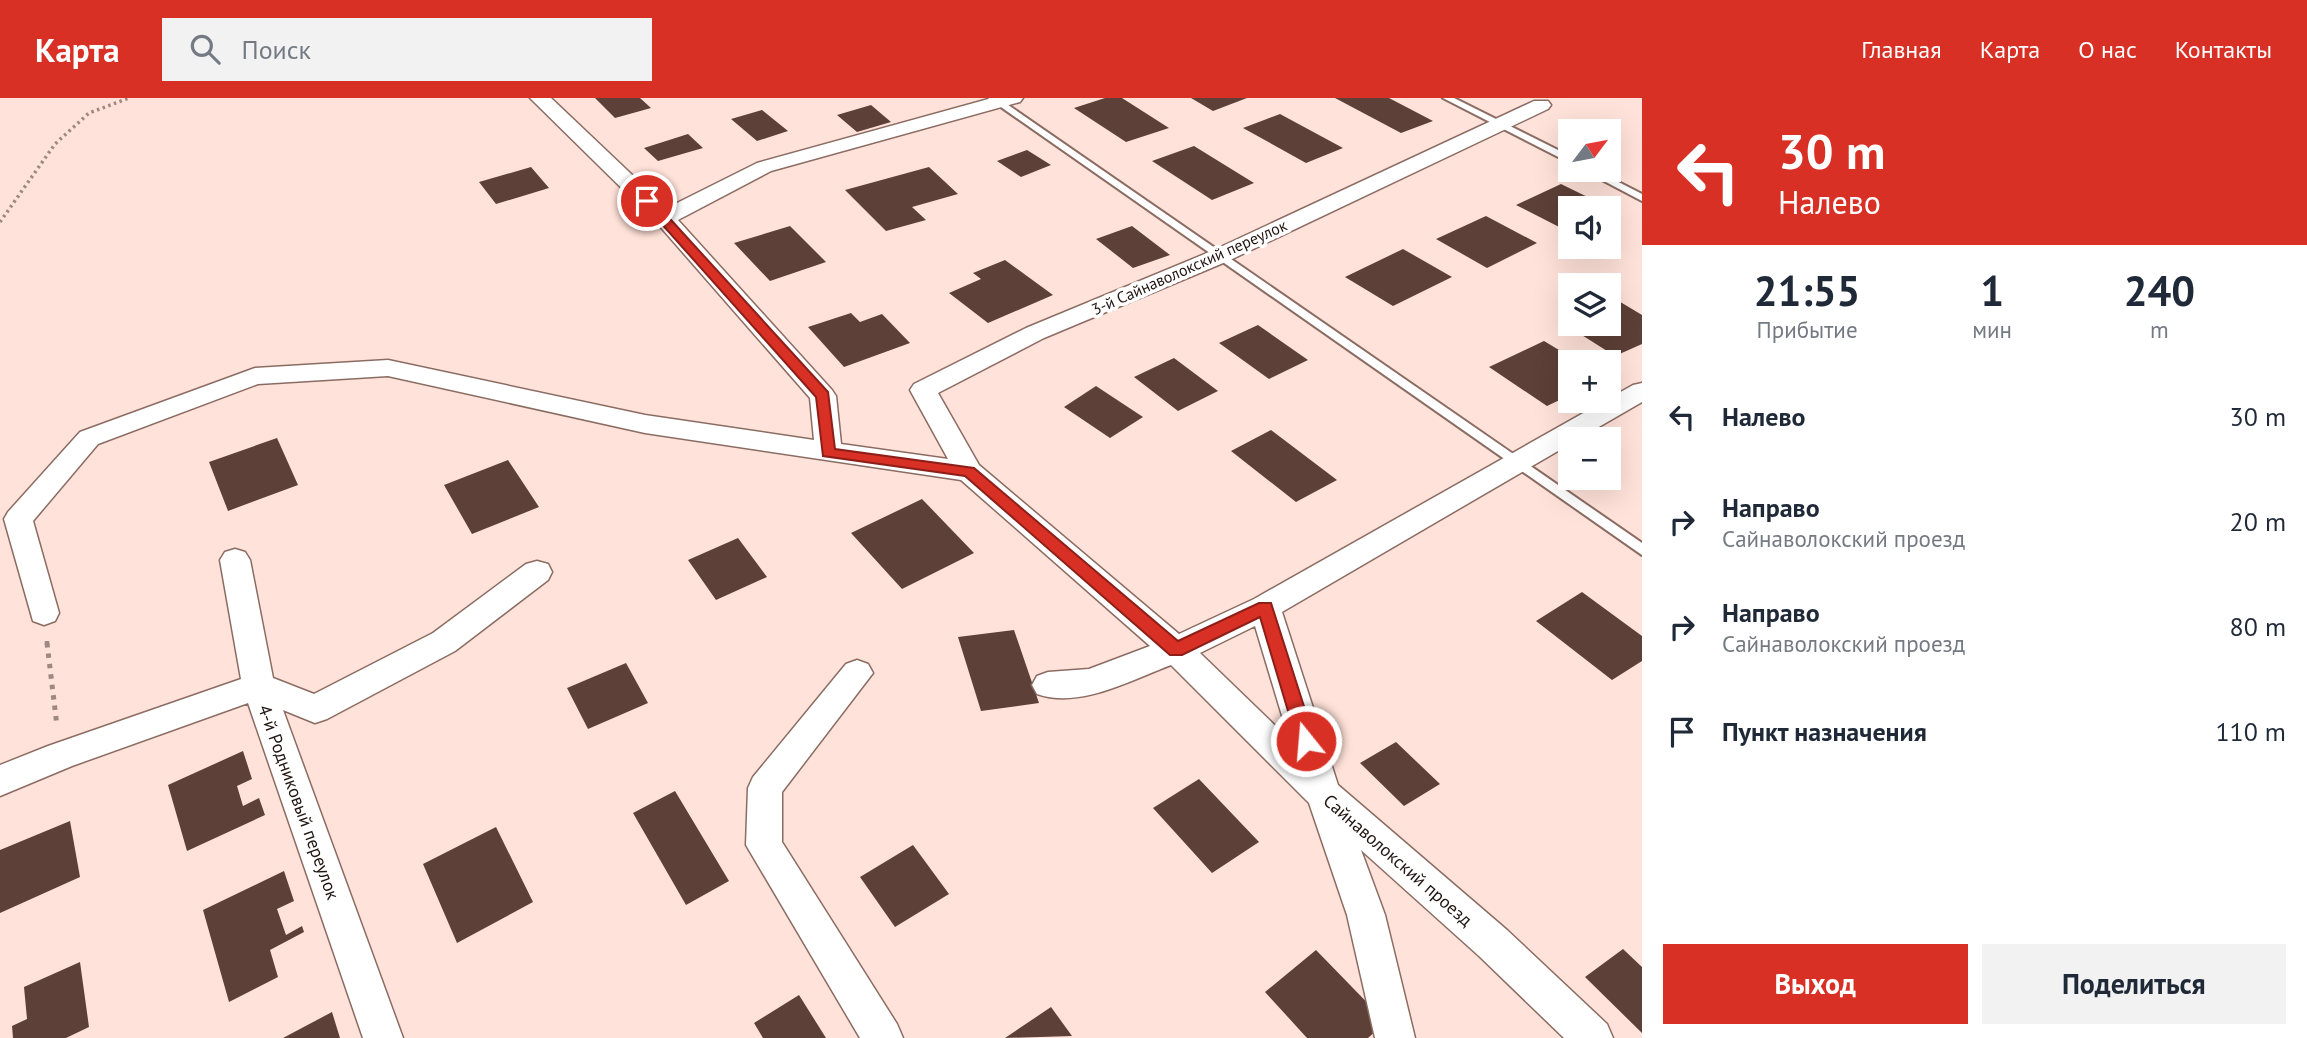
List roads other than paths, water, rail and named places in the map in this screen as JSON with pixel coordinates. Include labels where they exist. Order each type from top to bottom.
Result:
[{"type":"street","points":[[540,98],[665,218],[823,396],[829,453]]},
{"type":"street","points":[[665,218],[764,167],[1001,100]]},
{"type":"street","name":"3-й Сайнаволокский переулок","points":[[969,472],[923,390],[1035,333],[1220,256],[1541,105]]},
{"type":"street","points":[[44,612],[18,519],[80,449],[89,439],[255,376],[388,368],[645,424],[969,472]]},
{"type":"street","points":[[1048,685],[1090,682],[1176,650],[1265,607],[1642,391]]},
{"type":"street","name":"Сайнаволокский проезд","points":[[969,472],[1176,650],[1323,794],[1398,863],[1493,943],[1594,1038]]},
{"type":"street","name":"4-й Родниковый переулок","points":[[235,560],[258,686],[383,1038]]},
{"type":"street","points":[[0,781],[60,756],[258,686],[315,709],[444,642],[537,572]]},
{"type":"street","points":[[1265,607],[1323,794],[1366,915],[1395,1038]]},
{"type":"street","points":[[857,673],[765,788],[764,845],[883,1038]]},
{"type":"lane","points":[[1447,98],[1558,154]]},
{"type":"lane","points":[[1001,100],[1642,550]]},
{"type":"lane","points":[[1611,182],[1642,198]]}]
